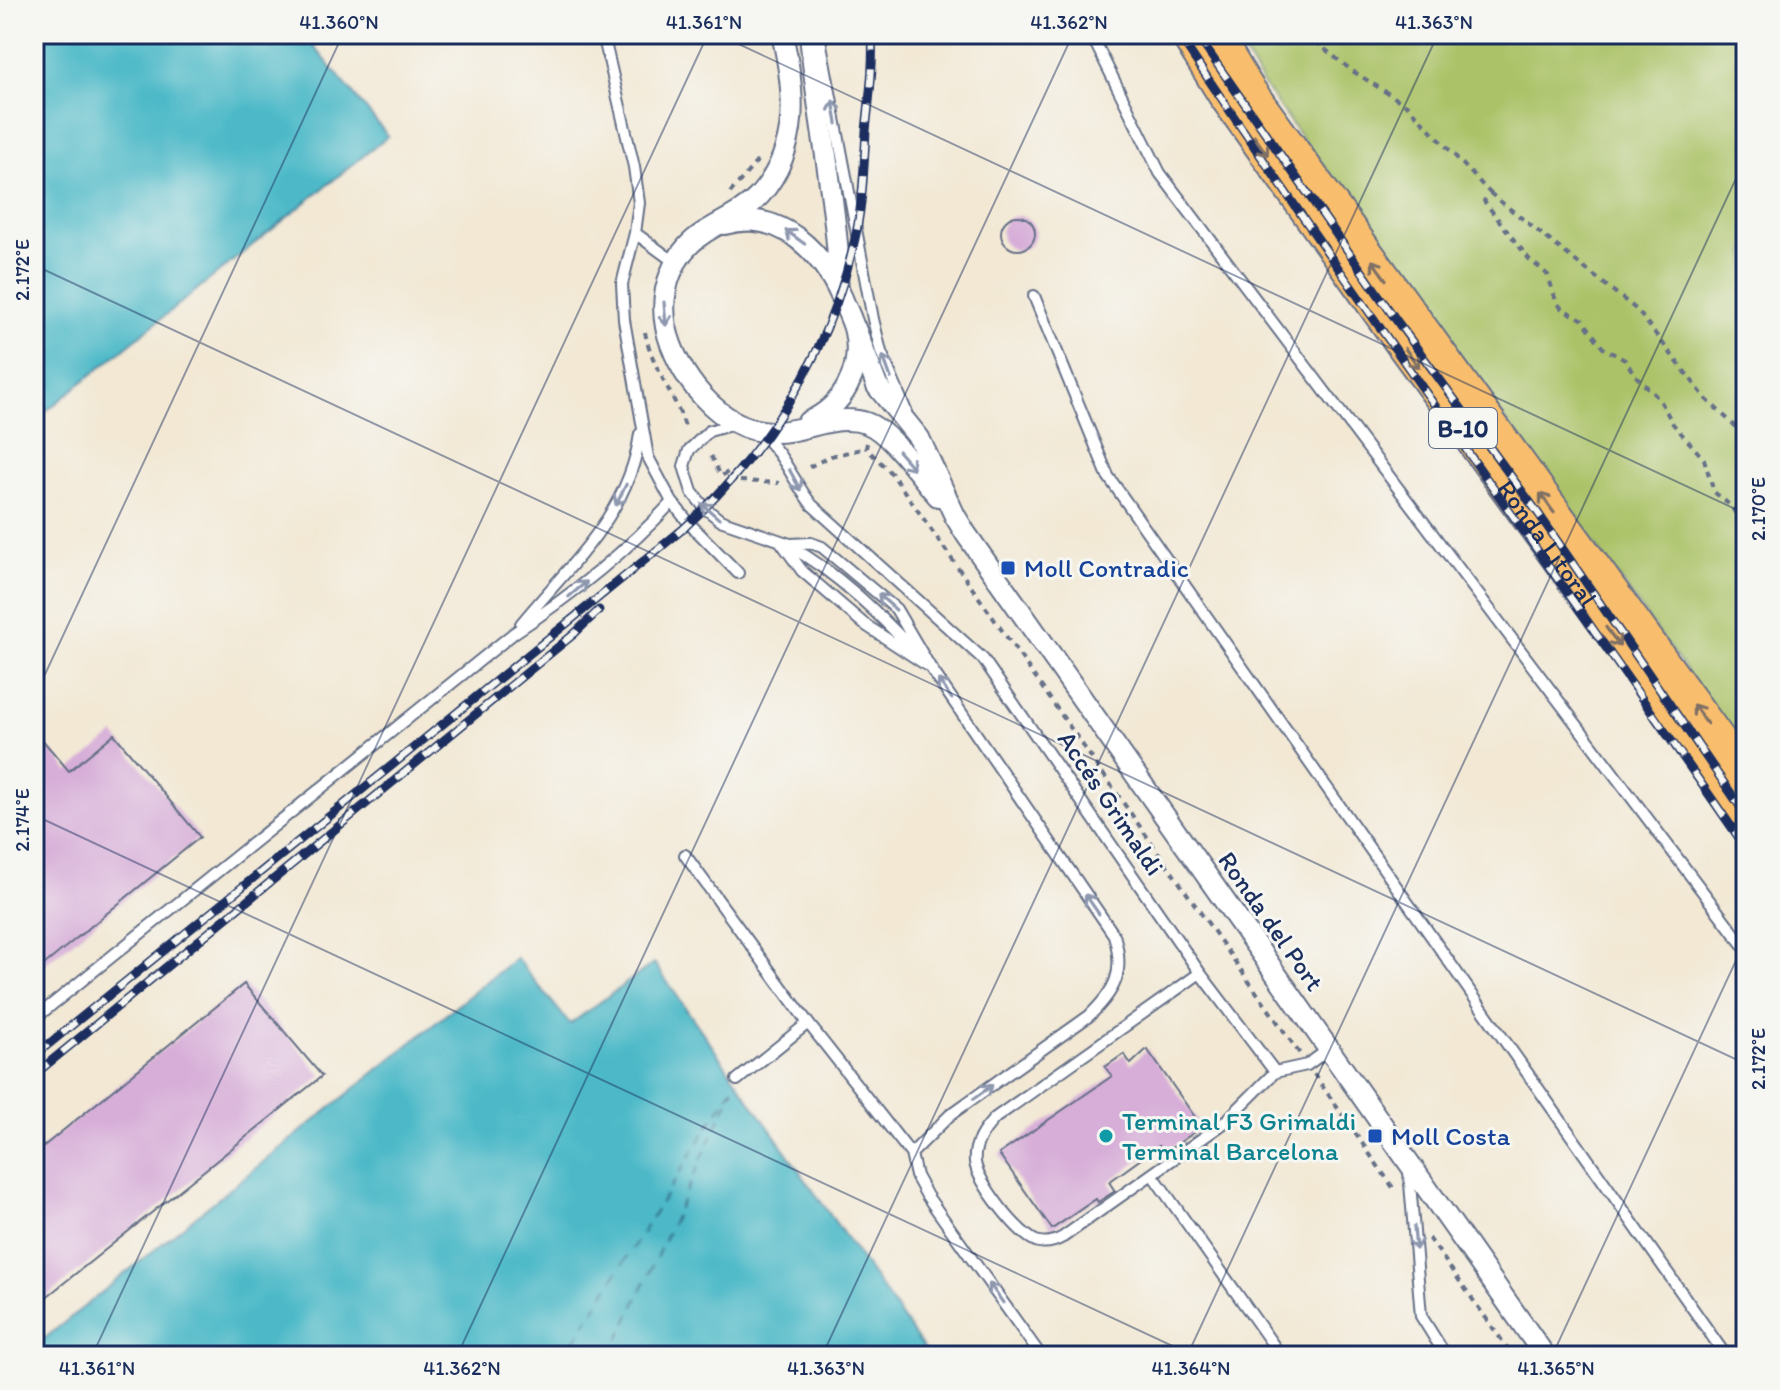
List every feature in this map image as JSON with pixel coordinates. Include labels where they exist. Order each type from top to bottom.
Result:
[{"type":"highway","name":"Ronda Litoral","points":[[1187,34],[1224,94],[1400,341],[1746,816]]},
{"type":"highway","name":"Ronda Litoral","points":[[1215,34],[1248,89],[1746,777]]},
{"type":"street","points":[[782,34],[793,98],[786,149],[759,196],[749,206],[693,242],[676,263],[665,292],[666,326],[672,347],[688,378],[703,396],[743,424],[770,433],[848,420],[873,426],[955,516]]},
{"type":"street","points":[[810,34],[838,247],[838,288]]},
{"type":"street","points":[[713,227],[751,221],[783,229],[811,249],[838,288],[877,386],[919,438],[955,516]]},
{"type":"street","points":[[789,430],[826,412],[844,392],[857,358],[855,328]]},
{"type":"street","name":"Ronda del Port","points":[[955,516],[1545,1356]]},
{"type":"lane","points":[[603,34],[639,203],[622,284],[624,320],[648,457],[672,502],[738,573]]},
{"type":"lane","points":[[819,34],[873,319],[894,386],[919,438]]},
{"type":"lane","points":[[1091,34],[1160,173],[1746,949]]},
{"type":"lane","points":[[635,233],[676,263]]},
{"type":"lane","points":[[1034,296],[1108,476],[1726,1356]]},
{"type":"lane","points":[[514,633],[603,527],[630,475],[642,420]]},
{"type":"lane","points":[[743,424],[717,427],[701,437],[686,456],[685,475],[692,492],[712,515],[781,542],[813,559],[887,623],[930,667]]},
{"type":"lane","name":"Accés Grimaldi","points":[[743,424],[760,433],[777,450],[812,505],[983,659],[1200,973],[1275,1072]]},
{"type":"lane","points":[[34,1019],[514,633],[565,600],[638,538],[672,502]]},
{"type":"lane","points":[[781,542],[796,545],[811,543],[822,547],[896,609],[930,667],[1114,935],[1120,955],[1117,979],[1107,999],[950,1115],[911,1154]]},
{"type":"lane","points":[[781,542],[802,571],[843,607],[877,635],[930,667]]},
{"type":"lane","points":[[685,855],[808,1023],[911,1154],[916,1176],[927,1196],[1041,1356]]},
{"type":"lane","points":[[1200,973],[995,1118],[984,1130],[976,1146],[974,1163],[979,1175],[1017,1228],[1040,1242],[1053,1242],[1063,1237],[1224,1123],[1275,1072],[1307,1065],[1330,1049]]},
{"type":"lane","points":[[737,1080],[808,1023]]},
{"type":"lane","points":[[1408,1161],[1421,1316],[1446,1356]]},
{"type":"lane","points":[[1152,1174],[1281,1356]]},
{"type":"path","points":[[1306,34],[1351,70],[1408,106],[1490,193],[1637,310],[1706,399],[1746,436]]},
{"type":"path","points":[[728,194],[747,176],[764,152]]},
{"type":"path","points":[[1490,193],[1484,201],[1529,259],[1548,275],[1556,301],[1562,309],[1577,314],[1603,348],[1625,360],[1660,400],[1673,424],[1704,459],[1714,492],[1731,506],[1737,516],[1740,542],[1746,548]]},
{"type":"path","points":[[809,467],[831,456],[866,448],[873,426]]},
{"type":"path","name":"Ronda del Port","points":[[866,448],[892,474],[947,547],[1299,1053]]},
{"type":"path","points":[[711,456],[721,476],[728,472],[731,475]]},
{"type":"path","points":[[740,481],[779,483]]},
{"type":"path","points":[[1319,1081],[1394,1188]]},
{"type":"path","points":[[1427,1235],[1513,1356]]},
{"type":"green space","points":[[1233,34],[1746,34],[1746,754],[1262,83]]},
{"type":"water","points":[[34,34],[304,34],[388,136],[34,421]]},
{"type":"water","points":[[516,958],[570,1024],[654,963],[929,1356],[34,1356],[34,1347]]},
{"type":"building","points":[[1018,216],[1030,221],[1035,233],[1030,245],[1018,250],[1006,245],[1001,233],[1006,221]]},
{"type":"building","points":[[34,730],[69,771],[114,734],[200,837],[34,973]]},
{"type":"building","points":[[244,984],[322,1076],[34,1307],[34,1154]]},
{"type":"building","name":"Terminal F3 Grimaldi Terminal Barcelona","points":[[1147,1049],[1202,1127],[1164,1153],[1159,1146],[1109,1182],[1115,1191],[1098,1202],[1096,1199],[1052,1229],[999,1154],[1112,1076],[1105,1067],[1124,1054],[1131,1064]]},
{"type":"ferry route","points":[[565,1356],[735,1084]]},
{"type":"ferry route","points":[[611,1356],[734,1088]]},
{"type":"railway","points":[[34,1056],[683,529],[743,466],[793,395],[813,358],[845,277],[862,196],[872,34]]},
{"type":"railway","points":[[1178,34],[1318,239],[1746,848]]},
{"type":"railway","points":[[1196,34],[1399,324],[1538,513],[1746,815]]},
{"type":"railway","points":[[34,1075],[574,634],[599,610]]},
{"type":"place","name":"Moll Contradic","points":[[1008,568]]},
{"type":"place","name":"Terminal F3 Grimaldi Terminal Barcelona","points":[[1106,1136]]},
{"type":"place","name":"Moll Costa","points":[[1375,1136]]}]
